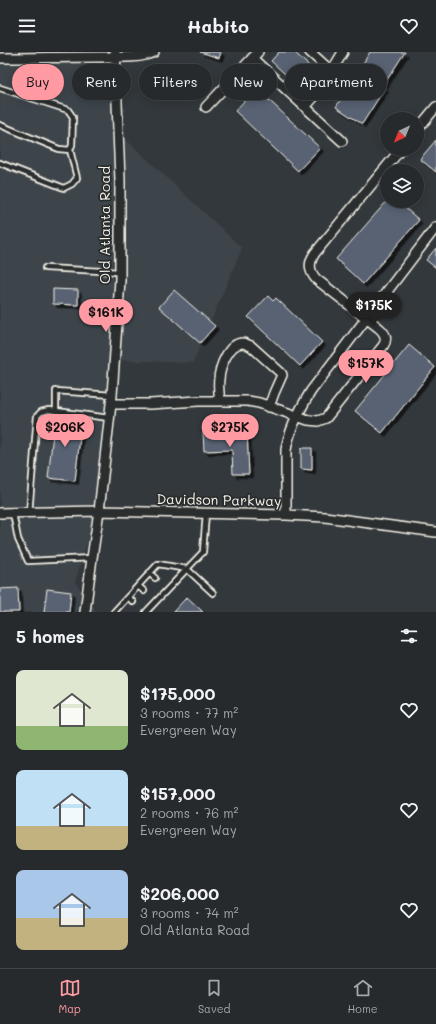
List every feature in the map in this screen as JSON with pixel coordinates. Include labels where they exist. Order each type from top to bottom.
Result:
[{"type":"street","points":[[0,58],[116,54],[141,56],[154,52]]},
{"type":"street","points":[[310,52],[323,64]]},
{"type":"street","points":[[336,64],[343,52]]},
{"type":"street","name":"Old Atlanta Road","points":[[85,612],[99,511],[111,399],[120,272],[120,180],[116,54]]},
{"type":"street","points":[[206,107],[255,55],[305,107],[342,141]]},
{"type":"street","points":[[305,107],[311,100]]},
{"type":"street","points":[[424,122],[436,108]]},
{"type":"street","points":[[111,399],[150,404],[198,401],[248,401],[259,403],[308,420],[318,422],[326,418],[385,343],[385,337],[382,331],[316,279],[311,272],[310,263],[315,253],[395,156]]},
{"type":"street","points":[[286,515],[286,450],[302,406],[311,391],[436,227]]},
{"type":"street","points":[[220,401],[219,379],[221,366],[228,353],[236,345],[241,343],[250,346],[281,373],[282,376],[269,407]]},
{"type":"street","name":"Davidson Parkway","points":[[0,513],[99,511],[286,515],[325,517],[436,532]]},
{"type":"lane","points":[[0,88],[68,110],[73,117],[72,145],[70,150],[77,178],[72,184],[64,188],[0,163]]},
{"type":"lane","points":[[0,125],[59,149],[70,150]]},
{"type":"lane","points":[[45,268],[120,272]]},
{"type":"lane","points":[[56,411],[56,391],[111,399]]},
{"type":"lane","points":[[30,512],[37,416],[41,412],[49,410],[109,418]]},
{"type":"lane","points":[[13,513],[18,539],[28,561],[92,558]]},
{"type":"lane","points":[[144,611],[165,588],[187,569],[203,552],[206,513]]},
{"type":"lane","points":[[114,612],[158,564],[187,569],[213,593]]},
{"type":"lane","points":[[150,573],[155,578]]},
{"type":"lane","points":[[138,586],[144,591]]},
{"type":"lane","points":[[128,597],[133,602]]},
{"type":"lane","points":[[118,607],[123,612]]},
{"type":"shaded area","points":[[0,52],[112,52],[113,64],[72,64],[72,100],[116,100],[119,133],[242,248],[193,363],[118,360],[102,492],[75,582],[97,612],[0,612]]},
{"type":"building","points":[[200,52],[221,52],[219,58]]},
{"type":"building","points":[[279,52],[294,52],[307,64],[285,64],[285,74],[277,67],[277,64],[274,64],[271,61]]},
{"type":"building","points":[[370,52],[405,52],[387,80],[387,64],[363,64]]},
{"type":"building","points":[[245,100],[269,100],[320,148],[298,171],[235,111]]},
{"type":"building","points":[[340,100],[377,100],[362,124],[336,107]]},
{"type":"building","points":[[436,140],[436,172],[420,159]]},
{"type":"building","points":[[381,208],[405,208],[419,220],[363,284],[336,259]]},
{"type":"building","points":[[436,248],[436,268],[426,260]]},
{"type":"building","points":[[53,289],[78,290],[78,305],[53,304]]},
{"type":"building","points":[[174,290],[215,326],[200,343],[159,307]]},
{"type":"building","points":[[268,296],[273,301],[276,298],[322,342],[300,366],[248,317]]},
{"type":"building","points":[[409,345],[435,367],[382,433],[355,411]]},
{"type":"building","points":[[55,416],[82,419],[75,481],[48,478]]},
{"type":"building","points":[[247,431],[249,474],[233,474],[232,450],[204,451],[203,432]]},
{"type":"building","points":[[301,448],[312,448],[312,470],[301,469]]},
{"type":"building","points":[[18,588],[19,612],[0,612],[0,589]]},
{"type":"building","points":[[47,589],[71,592],[69,612],[44,612]]},
{"type":"building","points":[[187,597],[203,612],[173,612]]}]
